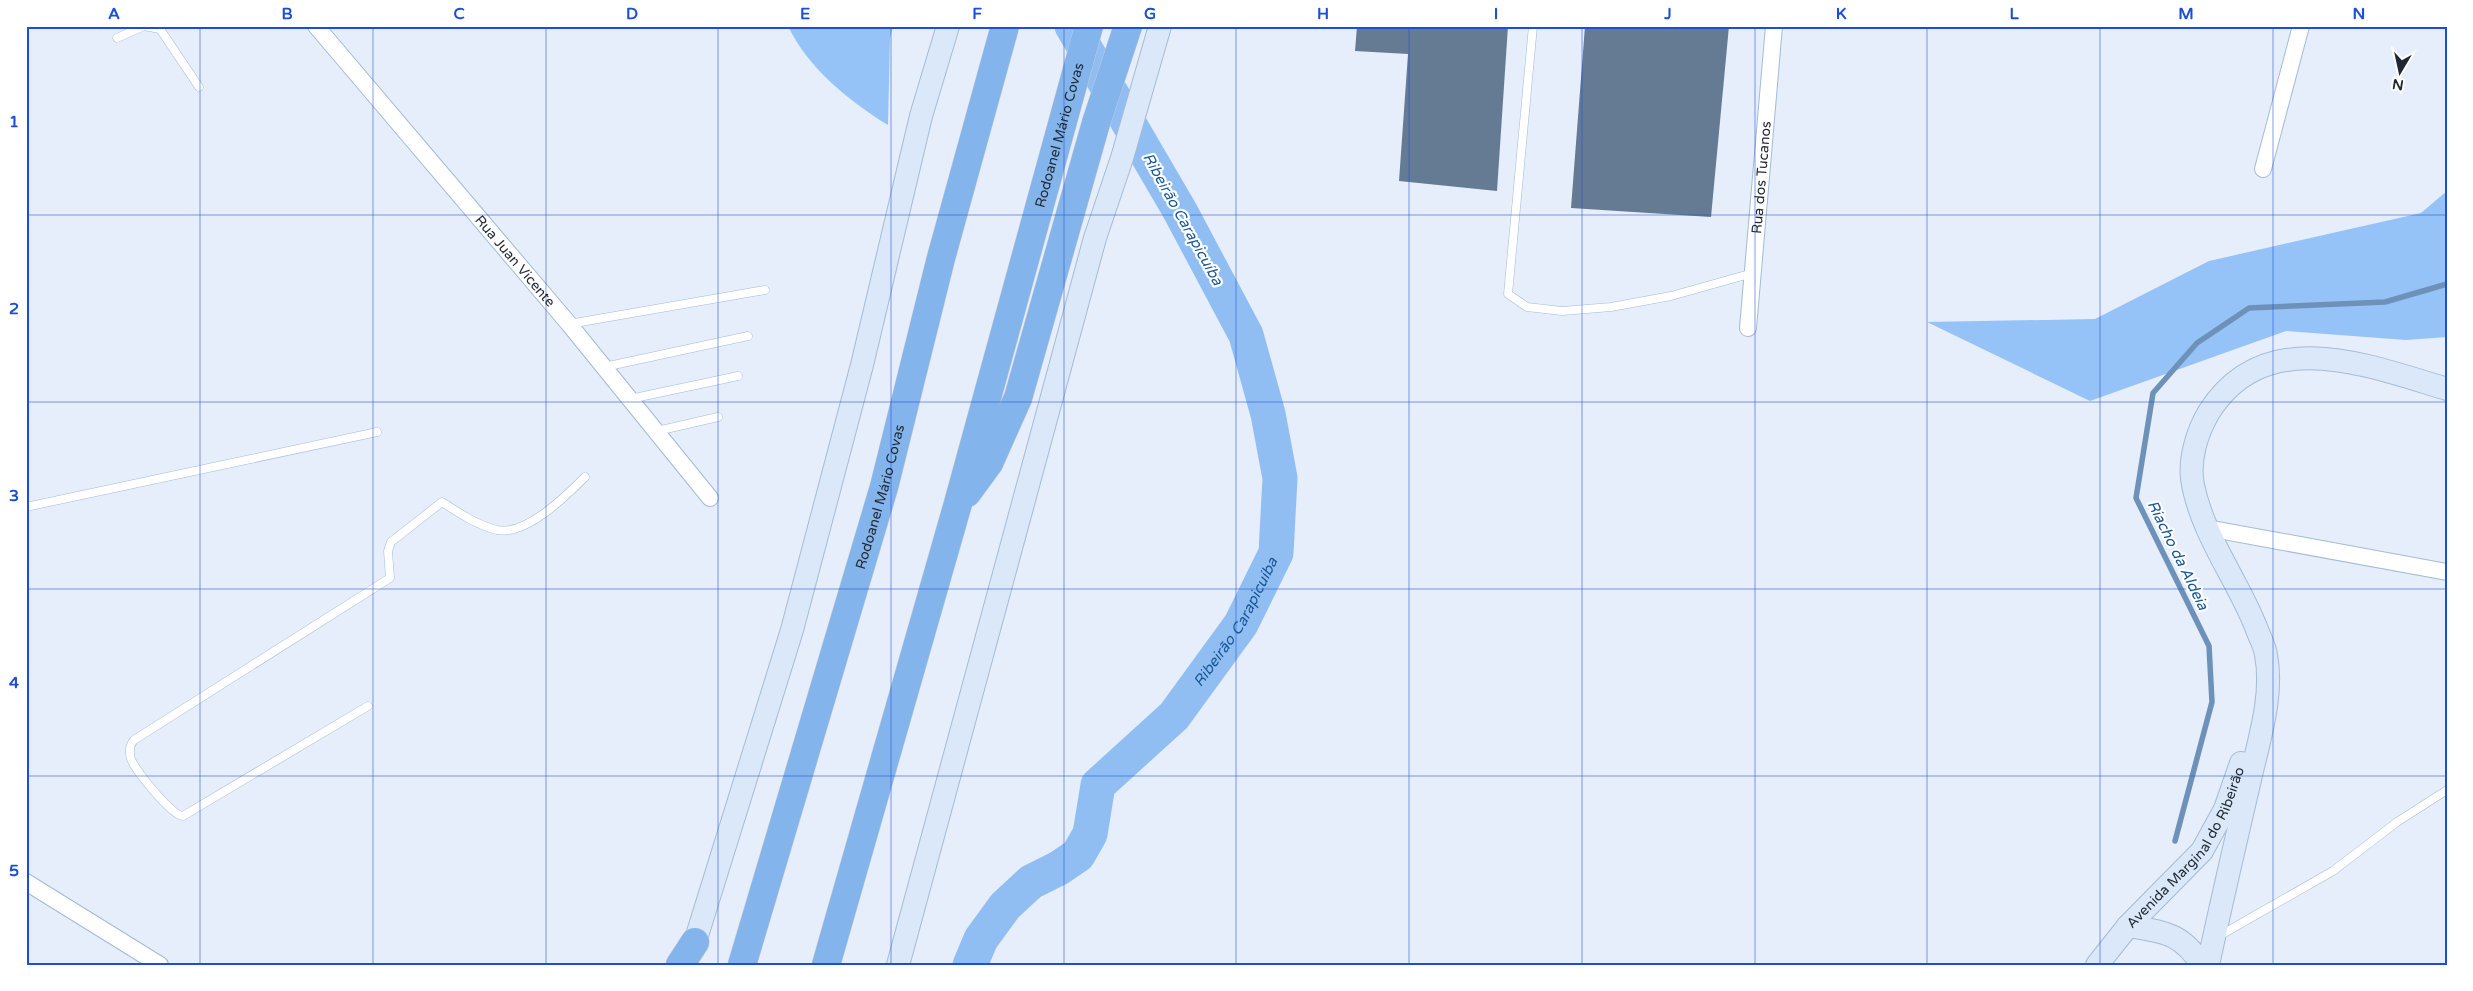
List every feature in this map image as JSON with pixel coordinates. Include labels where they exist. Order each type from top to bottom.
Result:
[{"type":"highway","name":"Rodoanel Mário Covas","points":[[742,965],[882,496],[941,258],[1005,26]]},
{"type":"highway","name":"Rodoanel Mário Covas","points":[[826,965],[957,506],[1089,26]]},
{"type":"highway","points":[[957,506],[989,463],[1018,398],[1096,123],[1126,30]]},
{"type":"highway","points":[[680,965],[692,953]]},
{"type":"main road","points":[[692,953],[792,630],[862,365],[921,116],[948,26]]},
{"type":"main road","points":[[898,965],[1095,238],[1122,158],[1160,26]]},
{"type":"main road","name":"Avenida Marginal do Ribeirão","points":[[2208,965],[2259,739],[2267,692],[2266,654],[2247,604],[2207,528],[2193,484],[2192,458],[2203,423],[2217,401],[2246,374],[2272,361],[2308,357],[2344,361],[2384,370],[2447,389]]},
{"type":"main road","name":"Avenida Marginal do Ribeirão","points":[[2384,370],[2447,372]]},
{"type":"main road","name":"Avenida Marginal do Ribeirão","points":[[2097,965],[2128,926],[2202,851],[2225,809],[2267,692]]},
{"type":"main road","points":[[2128,926],[2173,934],[2195,954],[2202,965]]},
{"type":"street","name":"Rua Juan Vicente","points":[[316,26],[570,324],[710,498]]},
{"type":"street","name":"Rua dos Tucanos","points":[[1748,328],[1774,26]]},
{"type":"street","points":[[2263,169],[2301,26]]},
{"type":"street","points":[[2207,528],[2447,572]]},
{"type":"street","points":[[26,882],[160,965]]},
{"type":"lane","points":[[117,38],[144,26],[160,29],[199,87]]},
{"type":"lane","points":[[1533,26],[1508,294],[1527,307],[1562,311],[1611,307],[1671,296],[1753,273]]},
{"type":"lane","points":[[570,324],[765,290]]},
{"type":"lane","points":[[604,367],[748,336]]},
{"type":"lane","points":[[630,400],[738,376]]},
{"type":"lane","points":[[656,432],[718,417]]},
{"type":"lane","points":[[26,507],[377,432]]},
{"type":"lane","points":[[368,706],[183,816],[175,814],[150,785],[132,760],[130,752],[134,740],[390,578],[388,551],[391,542],[442,502],[466,518],[499,530],[519,528],[551,508],[584,477]]},
{"type":"lane","points":[[2214,939],[2333,871],[2397,822],[2447,790]]},
{"type":"shaded area","points":[[788,26],[893,26],[890,39],[888,125],[844,94],[831,82],[807,56]]},
{"type":"shaded area","points":[[2447,191],[2447,337],[2406,340],[2286,331],[2090,401],[1927,322],[2095,319],[2209,261],[2421,213]]},
{"type":"building","points":[[1357,26],[1508,26],[1497,191],[1399,181],[1408,54],[1355,51]]},
{"type":"building","points":[[1585,26],[1729,26],[1711,217],[1571,208]]},
{"type":"waterway","name":"Ribeirão Carapicuíba","points":[[970,965],[981,939],[1005,906],[1031,882],[1059,868],[1078,855],[1090,834],[1098,785],[1174,716],[1241,624],[1276,553],[1280,478],[1268,414],[1246,335],[1180,211],[1072,26]]},
{"type":"waterway","name":"Riacho da Aldeia","points":[[2175,841],[2212,702],[2209,646],[2136,498],[2153,393],[2197,343],[2249,308],[2385,302],[2447,284]]}]
